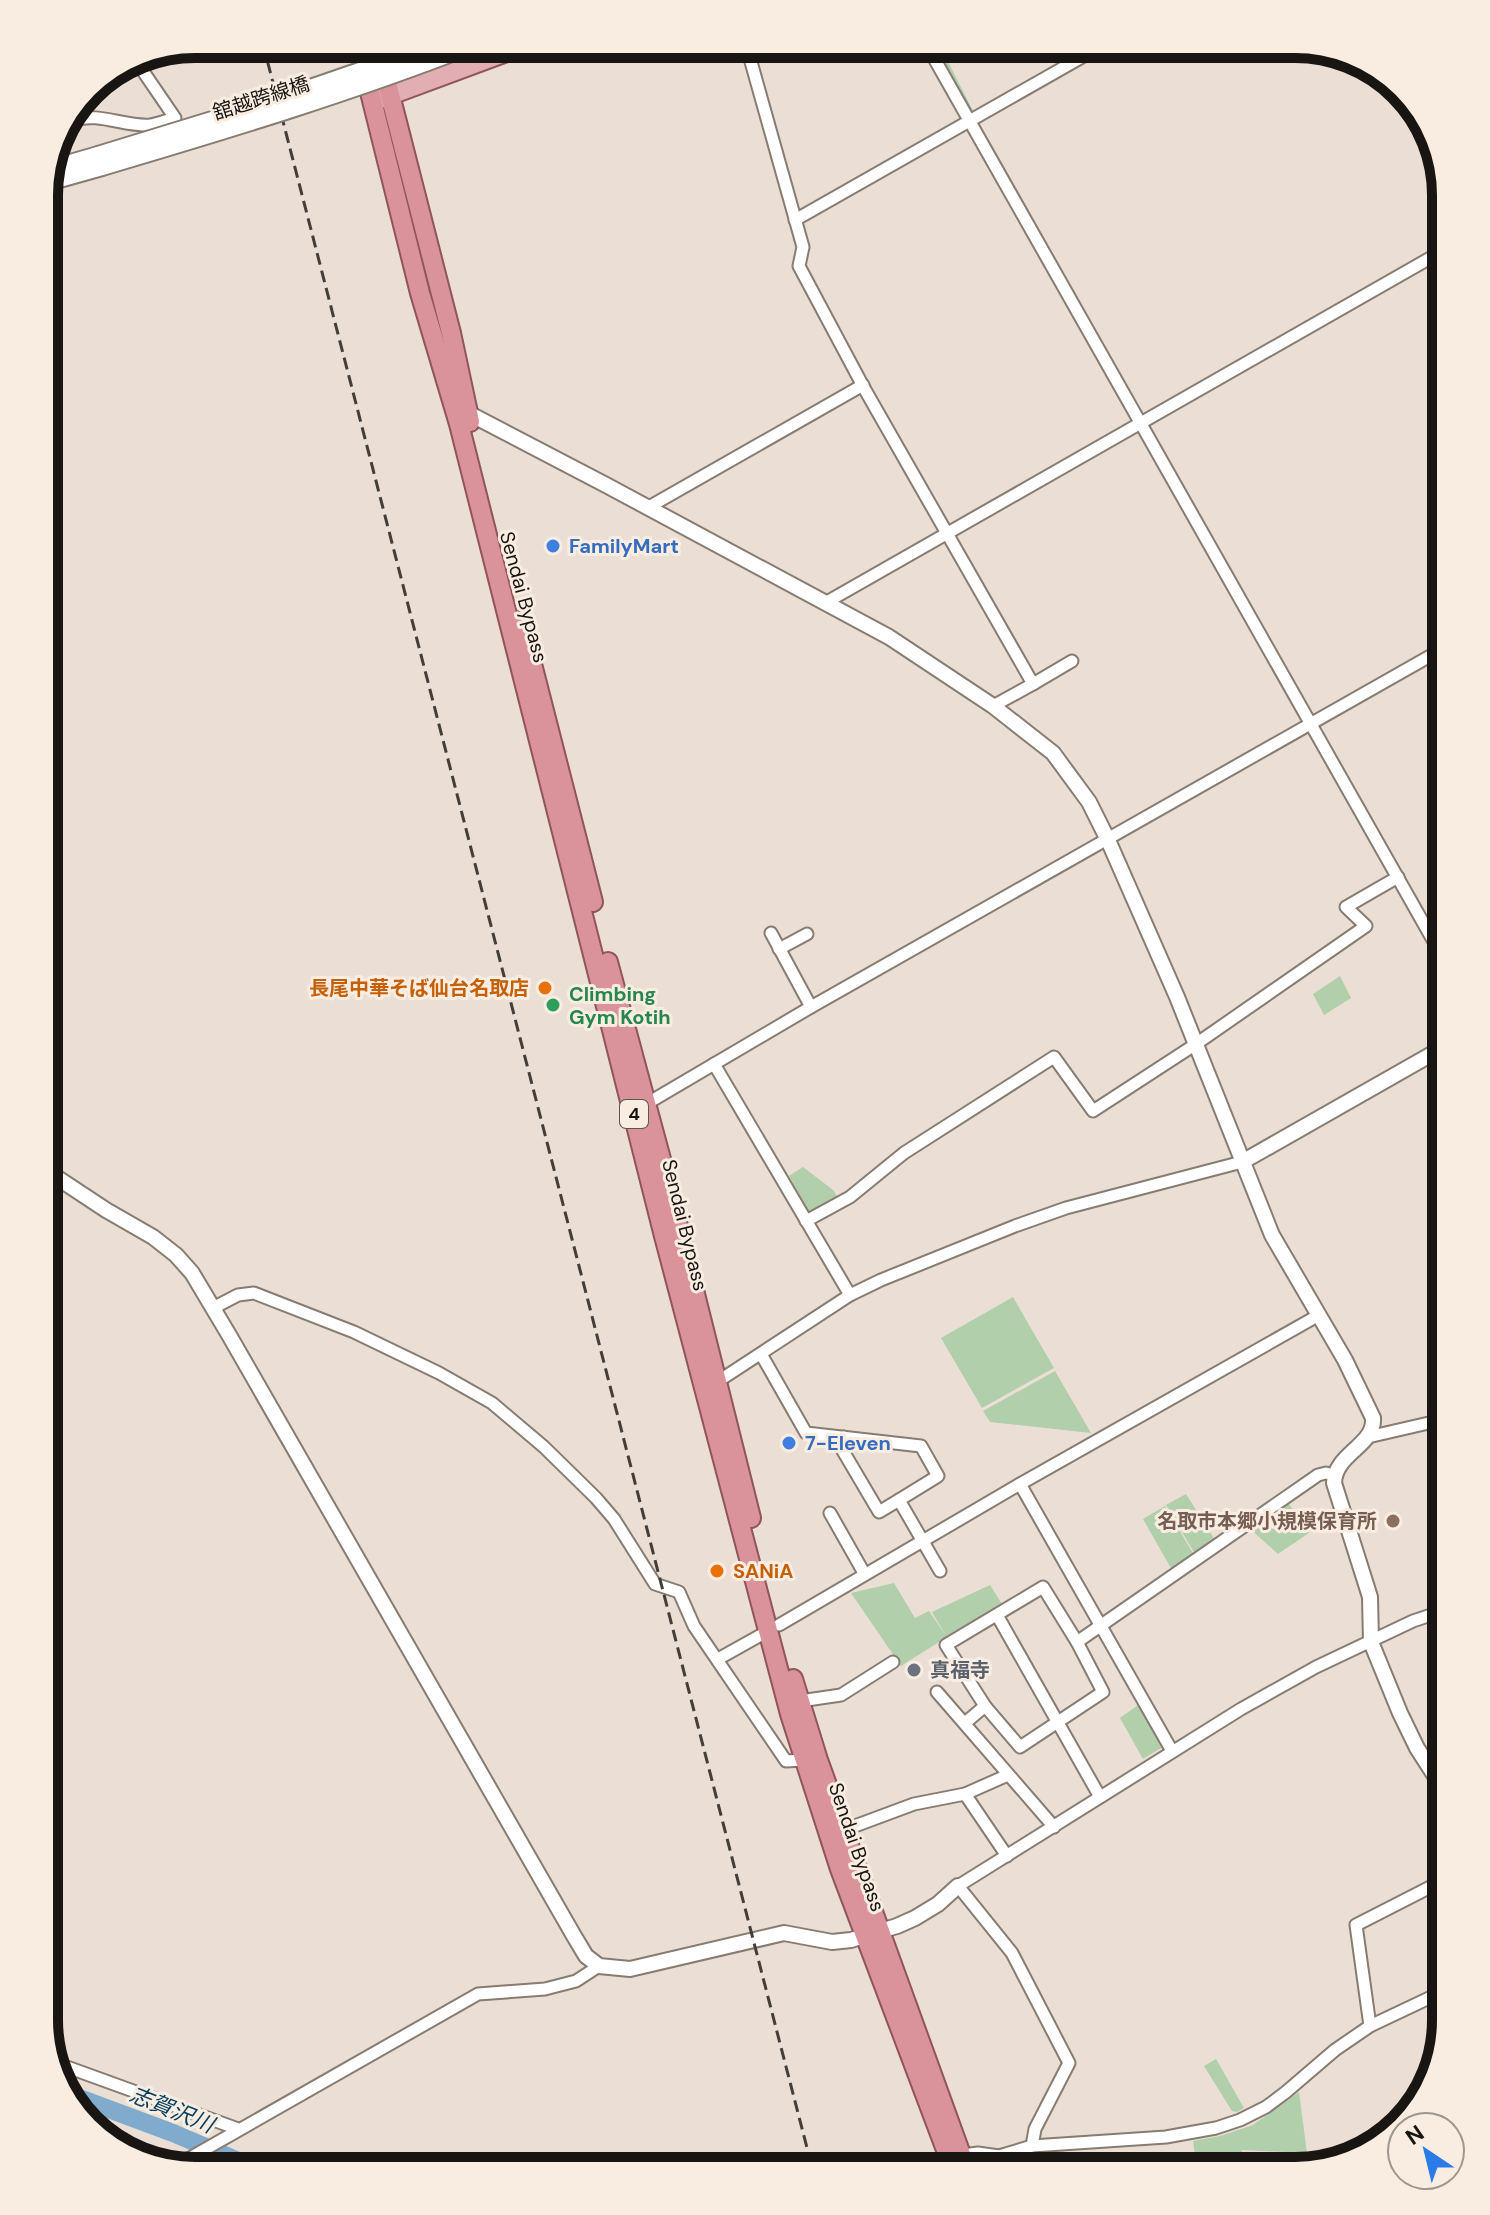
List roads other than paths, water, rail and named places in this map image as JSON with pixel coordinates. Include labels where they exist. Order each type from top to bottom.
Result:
[{"type":"highway","name":"Sendai Bypass","points":[[363,58],[382,98],[451,333],[639,1106],[717,1382],[804,1760],[836,1857],[873,1933]]},
{"type":"highway","name":"Sendai Bypass","points":[[383,58],[382,98],[420,293],[459,424],[773,1628],[844,1830],[873,1933],[958,2157]]},
{"type":"main road","name":"舘越跨線橋","points":[[100,161],[397,58]]},
{"type":"main road","name":"舘越跨線橋","points":[[100,161],[263,119],[440,58]]},
{"type":"main road","points":[[382,98],[490,58]]},
{"type":"main road","points":[[62,167],[100,161]]},
{"type":"main road","points":[[60,177],[100,161]]},
{"type":"street","points":[[750,58],[803,247],[799,266],[1033,684]]},
{"type":"street","points":[[934,58],[1432,938]]},
{"type":"street","points":[[795,220],[1080,58]]},
{"type":"street","points":[[81,119],[99,118],[150,125],[175,118],[141,69]]},
{"type":"street","points":[[825,603],[1432,257]]},
{"type":"street","points":[[647,508],[863,385]]},
{"type":"street","points":[[468,413],[889,637],[993,706],[1053,753],[1089,802],[1196,1044],[1272,1235],[1345,1360],[1373,1418],[1373,1428],[1368,1437],[1338,1466],[1334,1483],[1370,1597],[1371,1642],[1417,1748],[1432,1771]]},
{"type":"street","points":[[639,1106],[1432,655]]},
{"type":"street","points":[[993,706],[1072,661]]},
{"type":"street","points":[[806,1221],[850,1197],[904,1153],[1054,1057],[1093,1111],[1366,926],[1346,907],[1398,877]]},
{"type":"street","points":[[771,933],[811,1007]]},
{"type":"street","points":[[779,949],[807,934]]},
{"type":"street","points":[[717,1382],[850,1295],[971,1243],[1066,1208],[1242,1162],[1432,1054]]},
{"type":"street","points":[[714,1064],[850,1295]]},
{"type":"street","points":[[58,1178],[153,1237],[192,1273],[574,1936],[586,1956],[599,1966],[630,1969],[784,1933],[832,1942],[851,1940],[915,1918],[938,1904],[958,1886],[1205,1729],[1303,1674],[1432,1615]]},
{"type":"street","points":[[213,1308],[238,1295],[254,1293],[354,1332],[439,1373],[492,1403],[544,1447],[596,1498],[614,1519],[655,1584],[679,1592],[694,1626],[786,1761],[804,1760]]},
{"type":"street","points":[[718,1659],[1319,1315]]},
{"type":"street","points":[[761,1354],[806,1433],[844,1437],[921,1446],[938,1476],[879,1512],[843,1451],[844,1437]]},
{"type":"street","points":[[1368,1437],[1432,1422]]},
{"type":"street","points":[[1077,1642],[1318,1475],[1335,1475]]},
{"type":"street","points":[[1020,1484],[1172,1751]]},
{"type":"street","points":[[899,1500],[940,1571]]},
{"type":"street","points":[[830,1513],[864,1573]]},
{"type":"street","points":[[1043,1587],[1077,1642],[1103,1692],[1020,1747],[985,1706],[946,1645],[1043,1587]]},
{"type":"street","points":[[997,1615],[1100,1797]]},
{"type":"street","points":[[800,1701],[841,1695],[893,1662]]},
{"type":"street","points":[[937,1692],[1054,1827]]},
{"type":"street","points":[[965,1723],[985,1706]]},
{"type":"street","points":[[844,1830],[914,1804],[965,1794],[1008,1775]]},
{"type":"street","points":[[965,1794],[1007,1856]]},
{"type":"street","points":[[958,1886],[1012,1953],[1069,2063],[1035,2129],[1032,2146]]},
{"type":"street","points":[[1370,2026],[1356,1925],[1432,1886]]},
{"type":"street","points":[[190,2157],[478,1994],[545,1989],[576,1981],[599,1966]]},
{"type":"street","points":[[973,2157],[978,2153],[999,2156],[1032,2146],[1166,2137],[1216,2128],[1240,2120],[1266,2107],[1335,2050],[1370,2026],[1432,1997]]},
{"type":"street","points":[[67,2067],[235,2131]]},
{"type":"waterway","name":"志賀沢川","points":[[84,2100],[229,2157]]},
{"type":"railway","points":[[267,58],[809,2157]]},
{"type":"place","name":"FamilyMart","points":[[553,546]]},
{"type":"place","name":"長尾中華そば仙台名取店","points":[[545,988]]},
{"type":"place","name":"Climbing Gym Kotih","points":[[553,1005]]},
{"type":"place","name":"7-Eleven","points":[[789,1443]]},
{"type":"place","name":"名取市本郷小規模保育所","points":[[1393,1521]]},
{"type":"place","name":"SANiA","points":[[717,1571]]},
{"type":"place","name":"真福寺","points":[[914,1670]]}]
